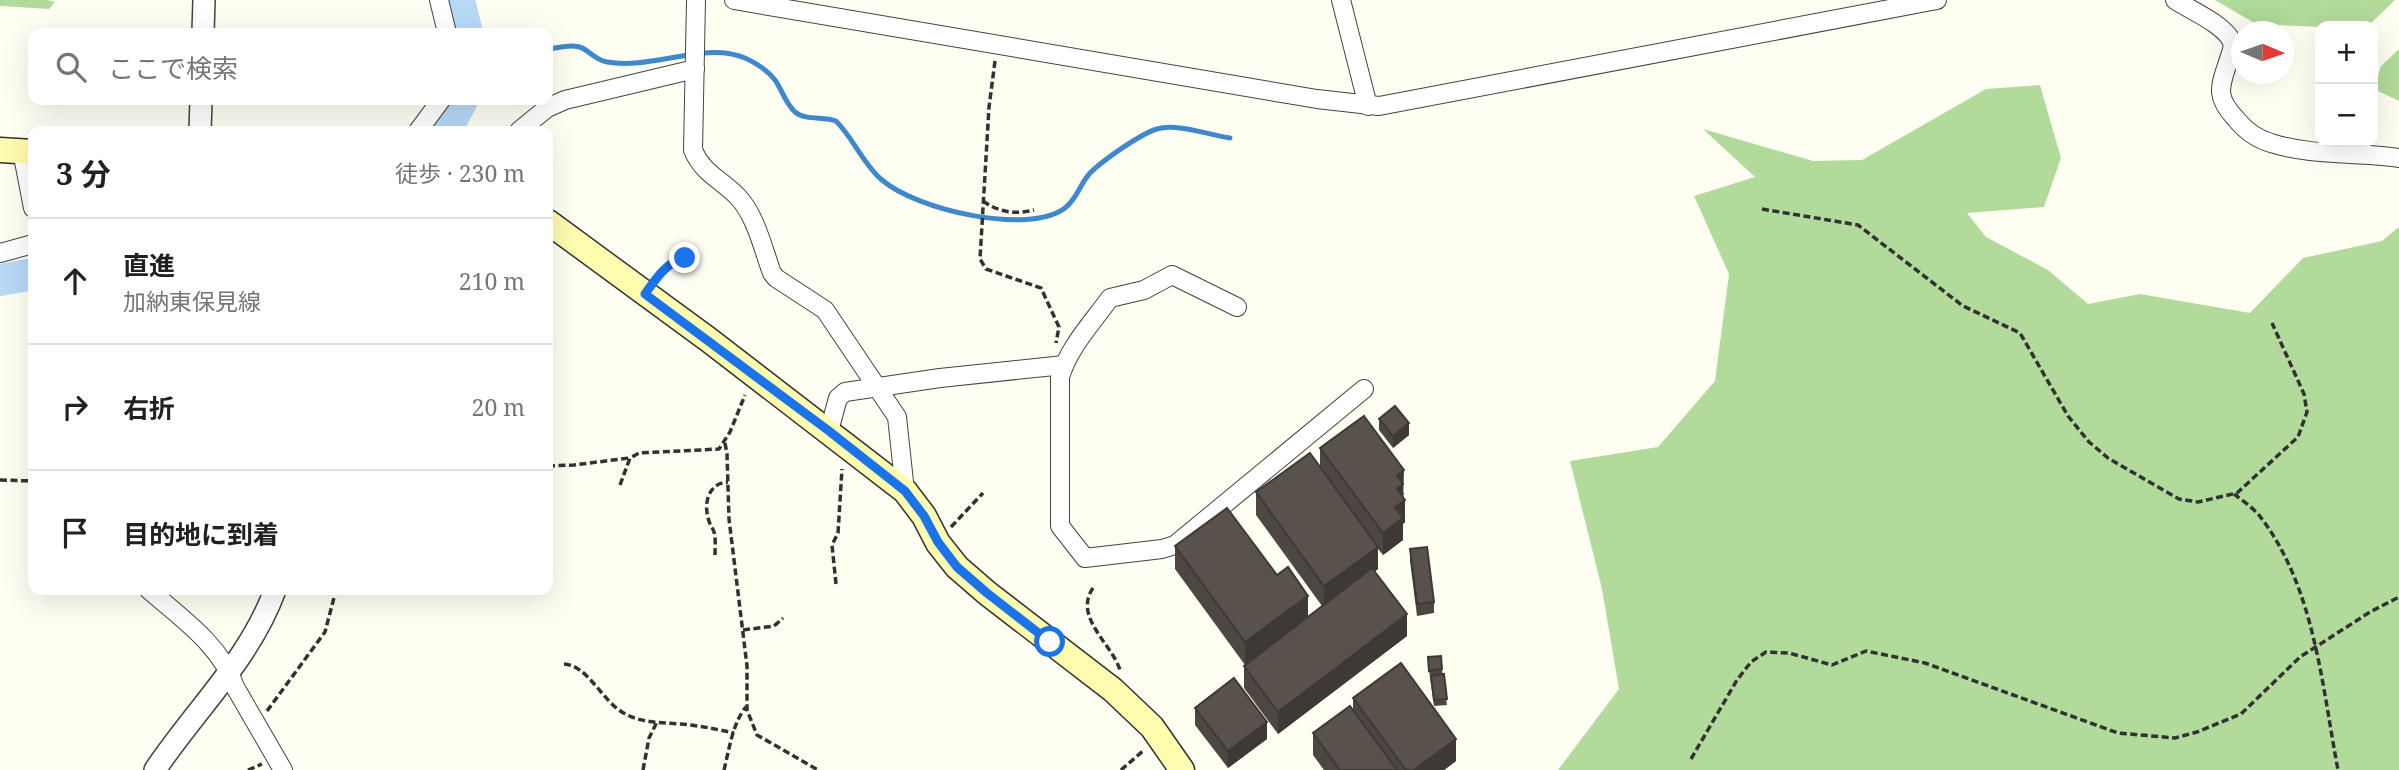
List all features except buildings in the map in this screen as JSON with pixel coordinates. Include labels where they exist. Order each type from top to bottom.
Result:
[{"type":"main road","points":[[553,226],[758,377],[905,491],[957,567],[1113,690],[1153,727],[1182,770]]},
{"type":"street","points":[[203,28],[204,0]]},
{"type":"street","points":[[439,0],[445,28]]},
{"type":"street","points":[[696,0],[693,150],[696,158],[702,168],[738,196],[746,206],[772,273],[825,310],[878,386],[897,417],[905,491]]},
{"type":"street","points":[[734,0],[1368,106],[1882,5],[1937,0]]},
{"type":"street","points":[[1341,0],[1368,106]]},
{"type":"street","points":[[2175,0],[2219,27],[2230,38],[2233,46],[2220,96],[2224,107],[2255,136],[2269,143],[2288,147],[2399,158]]},
{"type":"street","points":[[525,126],[547,108],[565,100],[695,69]]},
{"type":"street","points":[[200,126],[201,105]]},
{"type":"street","points":[[422,126],[437,105]]},
{"type":"street","points":[[18,151],[28,189]]},
{"type":"street","points":[[0,253],[28,245]]},
{"type":"street","points":[[829,431],[838,398],[845,392],[1056,366],[1110,298],[1144,290],[1172,275],[1237,307]]},
{"type":"street","points":[[1056,366],[1060,377],[1060,526],[1085,558],[1162,549],[1175,545],[1364,389]]},
{"type":"street","points":[[155,595],[200,635],[230,671],[235,687],[282,770]]},
{"type":"street","points":[[155,770],[255,634],[273,595]]},
{"type":"path","points":[[996,45],[989,107],[981,265],[1041,288],[1056,319],[1059,332],[1056,366]]},
{"type":"path","points":[[983,201],[992,208],[1010,212],[1034,210]]},
{"type":"path","points":[[1762,209],[1858,225],[1963,306],[2020,333],[2067,416],[2089,442],[2108,458],[2179,499],[2198,502],[2234,494],[2298,438],[2307,412],[2304,394],[2272,323]]},
{"type":"path","points":[[645,294],[659,275],[677,259],[685,258]]},
{"type":"path","points":[[553,466],[630,458],[639,453],[719,449],[725,443],[746,393],[758,377]]},
{"type":"path","points":[[725,443],[729,519],[747,666],[747,706],[751,723],[757,735],[818,770]]},
{"type":"path","points":[[836,584],[832,545],[838,533],[842,469],[845,455],[850,448]]},
{"type":"path","points":[[620,485],[630,458]]},
{"type":"path","points":[[0,480],[28,481]]},
{"type":"path","points":[[715,555],[714,533],[708,519],[708,495],[711,488],[728,482]]},
{"type":"path","points":[[938,542],[983,493]]},
{"type":"path","points":[[2234,494],[2260,516],[2292,570],[2315,648],[2338,770]]},
{"type":"path","points":[[1093,588],[1088,595],[1088,613],[1118,662],[1121,673],[1113,690]]},
{"type":"path","points":[[254,720],[266,713],[318,644],[328,623],[335,595]]},
{"type":"path","points":[[1691,759],[1737,680],[1751,662],[1766,652],[1789,653],[1832,665],[1866,651],[1925,663],[2118,733],[2175,738],[2241,714],[2300,657],[2370,612],[2399,597]]},
{"type":"path","points":[[743,630],[774,626],[783,618]]},
{"type":"path","points":[[564,664],[571,664],[579,669],[619,711],[644,720],[734,733]]},
{"type":"path","points":[[724,770],[741,713],[747,706]]},
{"type":"path","points":[[643,770],[649,738],[657,722]]},
{"type":"path","points":[[1121,770],[1161,740]]},
{"type":"green space","points":[[0,0],[55,2],[49,9],[0,6]]},
{"type":"green space","points":[[2215,0],[2395,0],[2373,21],[2315,21],[2315,27],[2294,26],[2294,21],[2251,21]]},
{"type":"green space","points":[[2399,49],[2399,101],[2378,91],[2381,66]]},
{"type":"green space","points":[[2040,85],[2061,158],[2044,207],[1967,213],[1986,237],[2048,270],[2088,304],[2140,294],[2250,313],[2303,258],[2382,241],[2399,227],[2399,770],[1558,770],[1619,689],[1602,589],[1570,461],[1658,447],[1715,381],[1729,274],[1694,196],[1755,177],[1703,129],[1813,161],[1862,160],[1986,89]]},
{"type":"waterway","points":[[459,0],[466,28]]},
{"type":"waterway","points":[[553,48],[576,46],[598,59],[624,63],[712,53],[745,58],[772,77],[789,105],[799,115],[836,121],[875,174],[898,191],[945,209],[1000,219],[1025,220],[1048,216],[1065,208],[1096,168],[1131,142],[1157,129],[1183,128],[1230,138]]},
{"type":"waterway","points":[[448,126],[459,105]]},
{"type":"waterway","points":[[0,280],[28,275]]},
{"type":"route","points":[[685,258],[677,259],[659,275],[645,294],[905,491],[957,567],[1050,642]]}]
